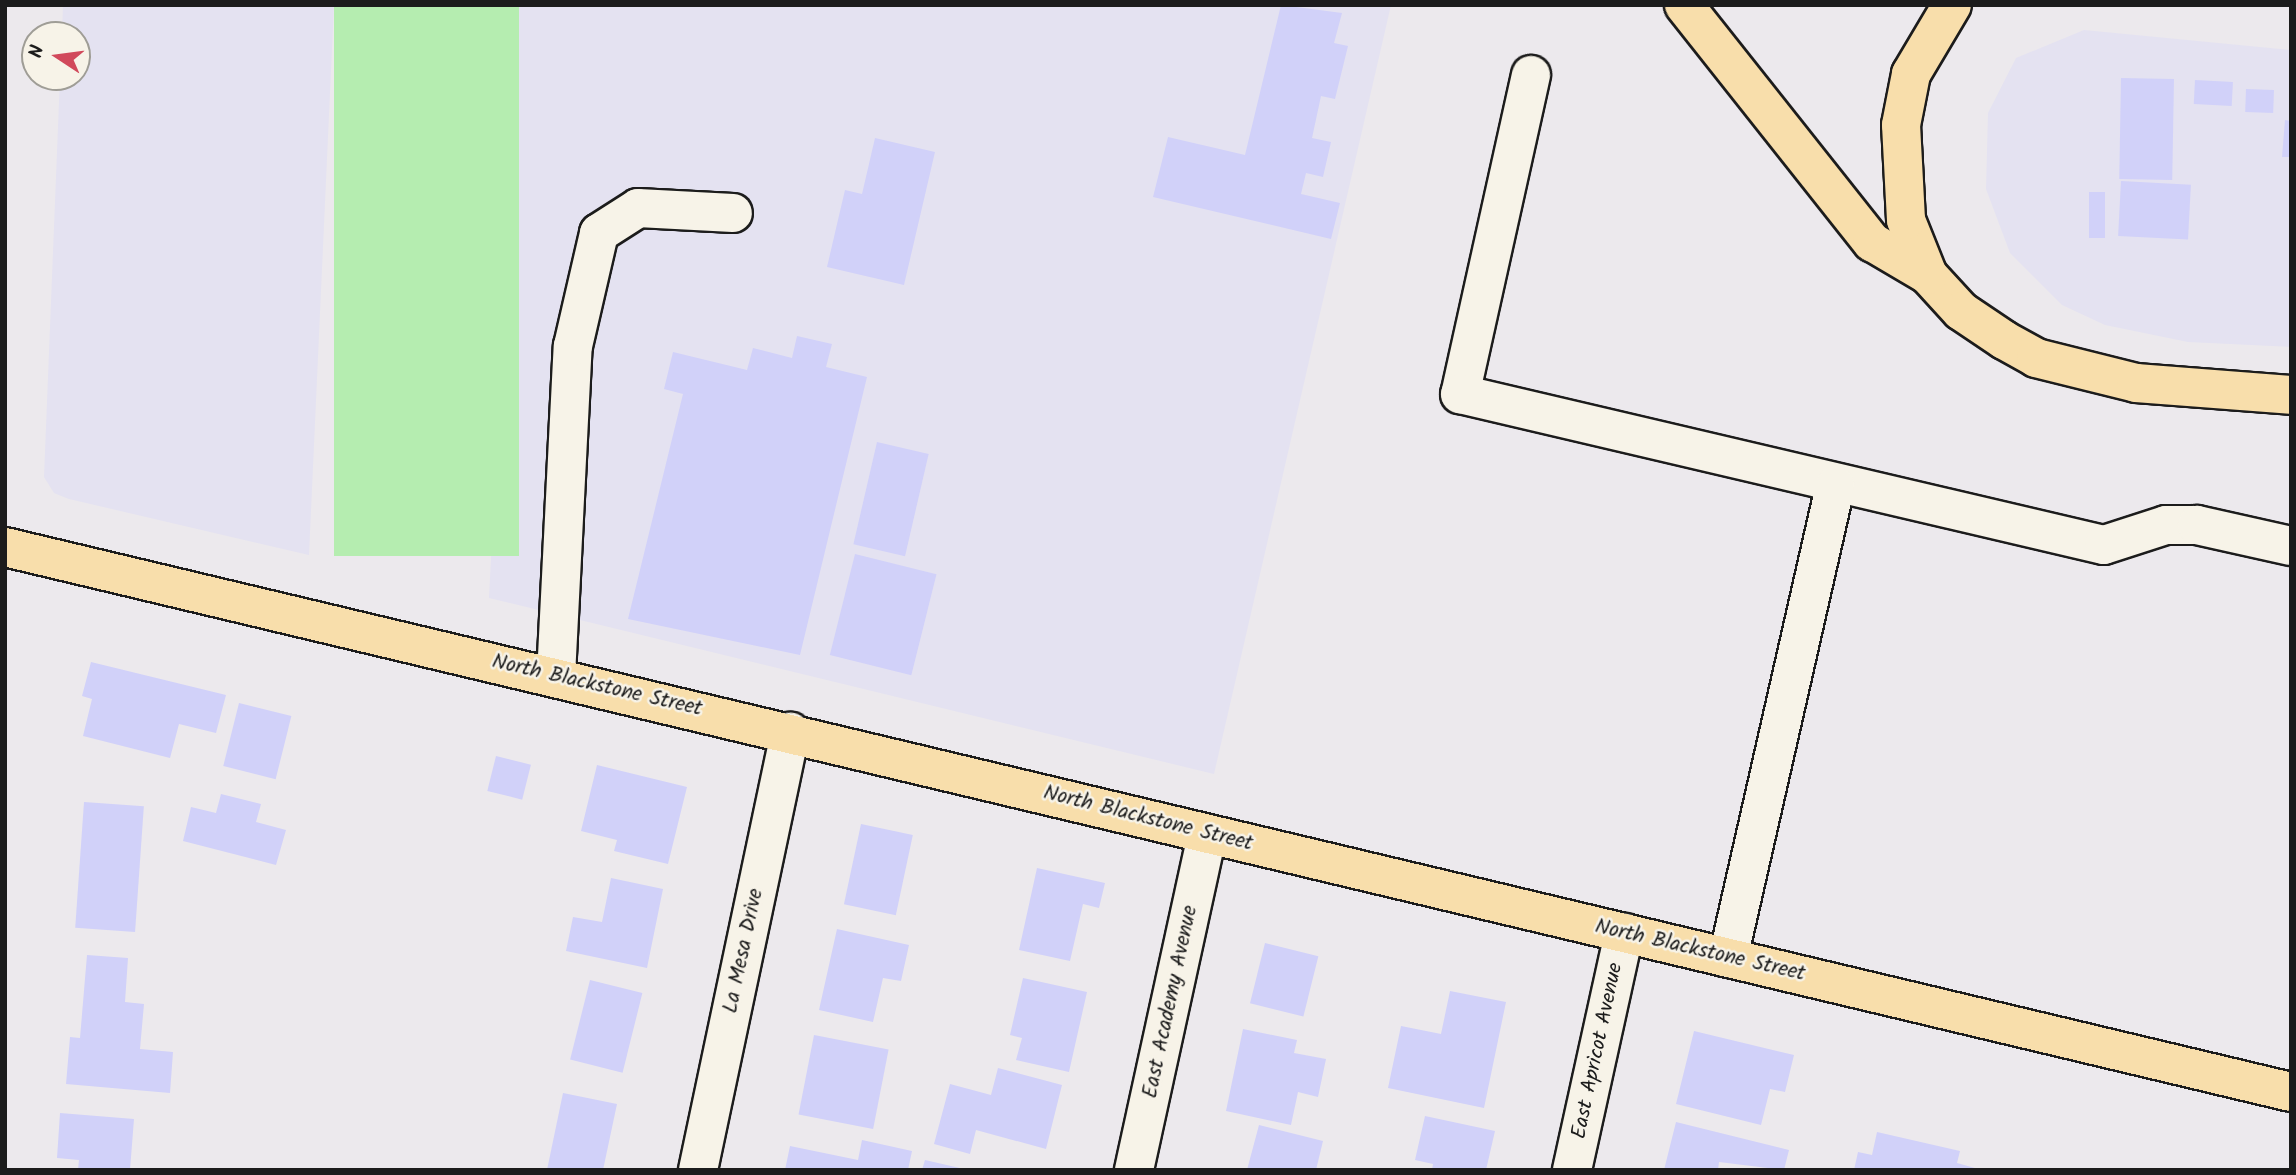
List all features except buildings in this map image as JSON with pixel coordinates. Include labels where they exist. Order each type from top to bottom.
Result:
[{"type":"main road","points":[[1684,5],[1872,242],[1927,275],[1961,312],[2036,358],[2136,383],[2291,396]]},
{"type":"main road","points":[[1927,275],[1906,220],[1900,125],[1911,74],[1952,5]]},
{"type":"main road","name":"North Blackstone Street","points":[[5,547],[556,676],[2291,1092]]},
{"type":"street","points":[[1531,75],[1460,394],[1835,486],[2104,545],[2166,525],[2197,524],[2291,546]]},
{"type":"street","points":[[556,676],[573,346],[599,233],[638,208],[733,213]]},
{"type":"street","points":[[1728,958],[1835,486]]},
{"type":"street","name":"La Mesa Drive","points":[[698,1170],[790,732]]},
{"type":"street","name":"East Academy Avenue","points":[[1134,1170],[1207,834]]},
{"type":"street","name":"East Apricot Avenue","points":[[1572,1170],[1624,933]]},
{"type":"shaded area","points":[[63,5],[334,5],[309,555],[69,499],[54,493],[44,477],[59,91],[91,91],[91,21],[62,21]]},
{"type":"shaded area","points":[[519,5],[1391,5],[1214,774],[489,598]]},
{"type":"shaded area","points":[[2084,30],[2291,50],[2291,347],[2188,342],[2105,325],[2062,305],[2010,253],[1986,189],[1988,113],[2016,58]]},
{"type":"green space","points":[[334,5],[519,5],[519,556],[334,556]]}]
